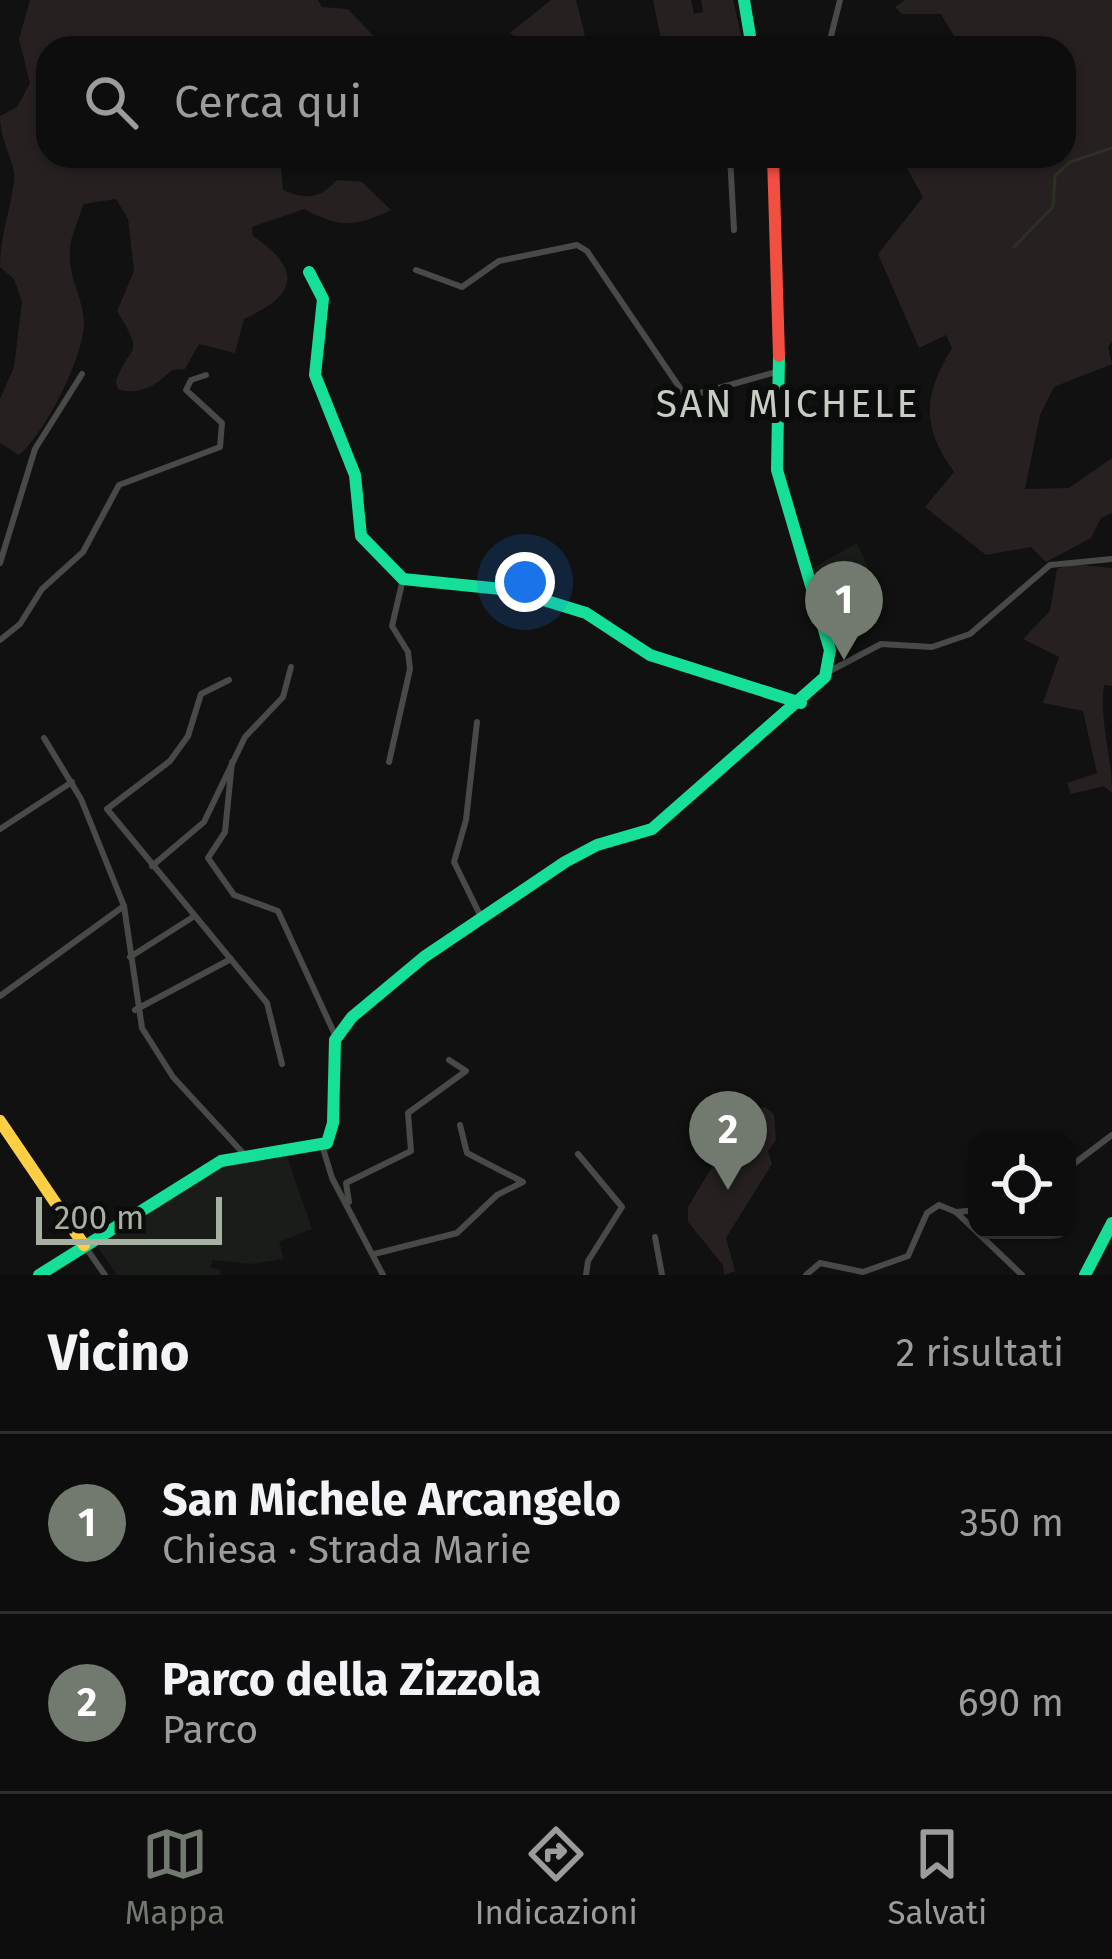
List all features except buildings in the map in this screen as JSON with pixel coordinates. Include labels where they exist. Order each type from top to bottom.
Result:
[{"type":"street","points":[[743,0],[750,36]]},
{"type":"street","points":[[831,36],[840,0]]},
{"type":"street","points":[[731,168],[734,230]]},
{"type":"street","points":[[773,168],[778,478],[830,650],[828,671]]},
{"type":"street","points":[[416,270],[462,287],[500,261],[577,245],[587,250],[686,397],[780,371]]},
{"type":"street","points":[[309,272],[323,299],[314,344],[315,375],[355,475],[362,536],[403,579],[511,590],[586,614],[650,655],[801,704]]},
{"type":"street","points":[[0,563],[35,449],[82,374]]},
{"type":"street","points":[[0,640],[82,552],[119,484],[220,447],[222,423],[186,390],[191,380],[206,375]]},
{"type":"street","points":[[336,1037],[352,1016],[417,962],[590,848],[652,830],[801,704],[828,671],[881,644],[932,647],[970,634],[1050,565],[1112,559]]},
{"type":"street","points":[[389,762],[410,669],[408,652],[392,626],[403,579]]},
{"type":"street","points":[[152,866],[204,822],[245,737],[283,697],[291,667]]},
{"type":"street","points":[[90,821],[170,761],[188,736],[201,694],[229,680]]},
{"type":"street","points":[[477,722],[469,799],[454,862],[482,919]]},
{"type":"street","points":[[44,738],[72,782],[124,906],[135,1010],[165,1066],[243,1153]]},
{"type":"street","points":[[232,762],[225,834],[208,858],[234,895],[278,911],[336,1037],[333,1123],[322,1145],[332,1178],[349,1202],[383,1275]]},
{"type":"street","points":[[1,826],[72,782]]},
{"type":"street","points":[[107,809],[267,1003],[282,1064]]},
{"type":"street","points":[[0,995],[124,906]]},
{"type":"street","points":[[130,957],[193,917]]},
{"type":"street","points":[[135,1010],[231,959]]},
{"type":"street","points":[[349,1202],[346,1183],[411,1151],[407,1113],[466,1071],[448,1060]]},
{"type":"street","points":[[0,1122],[106,1275]]},
{"type":"street","points":[[374,1254],[457,1233],[497,1195],[520,1185],[517,1174],[467,1153],[460,1125]]},
{"type":"street","points":[[1076,1162],[1112,1135]]},
{"type":"street","points":[[39,1275],[243,1153],[322,1145]]},
{"type":"street","points":[[578,1154],[622,1208],[588,1261],[586,1275]]},
{"type":"street","points":[[806,1275],[820,1263],[863,1272],[886,1266],[915,1249],[932,1207],[968,1211]]},
{"type":"street","points":[[956,1212],[1022,1275]]},
{"type":"street","points":[[1085,1275],[1112,1223]]},
{"type":"street","points":[[655,1237],[662,1275]]},
{"type":"shaded area","points":[[30,0],[318,0],[322,7],[348,9],[374,36],[36,36],[36,168],[281,168],[283,190],[312,196],[337,180],[362,182],[391,210],[348,223],[304,209],[252,227],[253,236],[281,260],[287,282],[283,292],[244,319],[235,353],[199,344],[185,369],[172,370],[134,391],[118,389],[116,381],[133,349],[117,311],[134,271],[128,219],[116,199],[83,204],[70,258],[83,311],[83,336],[62,393],[19,455],[0,443],[0,399],[14,367],[22,302],[14,279],[0,267],[14,181],[0,116],[17,107],[30,83],[19,39]]},
{"type":"shaded area","points":[[551,0],[576,0],[585,36],[514,36],[510,33]]},
{"type":"shaded area","points":[[653,0],[691,0],[694,14],[703,12],[701,0],[733,0],[741,36],[660,36]]},
{"type":"shaded area","points":[[905,0],[1112,0],[1112,342],[1108,347],[1112,364],[1054,387],[1040,415],[1025,489],[1069,488],[1112,458],[1112,513],[1101,518],[1091,538],[1046,562],[1031,547],[986,555],[925,507],[954,472],[936,440],[930,411],[935,381],[952,348],[946,335],[919,348],[878,254],[923,197],[907,168],[1076,168],[1076,36],[954,36],[941,14],[902,14],[895,7]]},
{"type":"shaded area","points":[[857,543],[868,568],[818,595],[811,569]]},
{"type":"shaded area","points":[[1072,564],[1112,568],[1112,686],[1104,685],[1103,698],[1112,793],[1104,786],[1071,794],[1067,783],[1097,773],[1083,711],[1043,703],[1059,657],[1023,639],[1050,611],[1057,569]]},
{"type":"shaded area","points":[[765,1107],[774,1114],[776,1140],[768,1151],[772,1164],[726,1238],[735,1271],[724,1275],[723,1265],[688,1222],[688,1207],[745,1112]]},
{"type":"shaded area","points":[[286,1153],[312,1229],[279,1242],[284,1259],[251,1264],[212,1260],[211,1268],[220,1269],[220,1275],[117,1275],[95,1243],[224,1163],[244,1165],[249,1159]]},
{"type":"waterway","points":[[1076,160],[1112,148]]},
{"type":"waterway","points":[[1014,247],[1053,207],[1055,176],[1064,168]]},
{"type":"traffic: fast","points":[[744,0],[750,36]]},
{"type":"traffic: fast","points":[[309,272],[323,299],[315,375],[355,475],[361,536],[403,579],[511,590],[586,613],[650,655],[801,703]]},
{"type":"traffic: fast","points":[[39,1275],[221,1161],[327,1143],[333,1123],[335,1040],[352,1017],[424,957],[565,862],[597,845],[652,829],[825,677],[830,650],[777,470],[779,356]]},
{"type":"traffic: fast","points":[[1085,1275],[1112,1223]]},
{"type":"traffic: slow","points":[[0,1121],[84,1245]]},
{"type":"traffic: jam","points":[[773,168],[779,356]]},
{"type":"place","name":"San Michele Arcangelo","points":[[844,660]]},
{"type":"place","name":"Parco della Zizzola","points":[[728,1190]]},
{"type":"district","name":"SAN MICHELE","points":[[788,404]]}]
